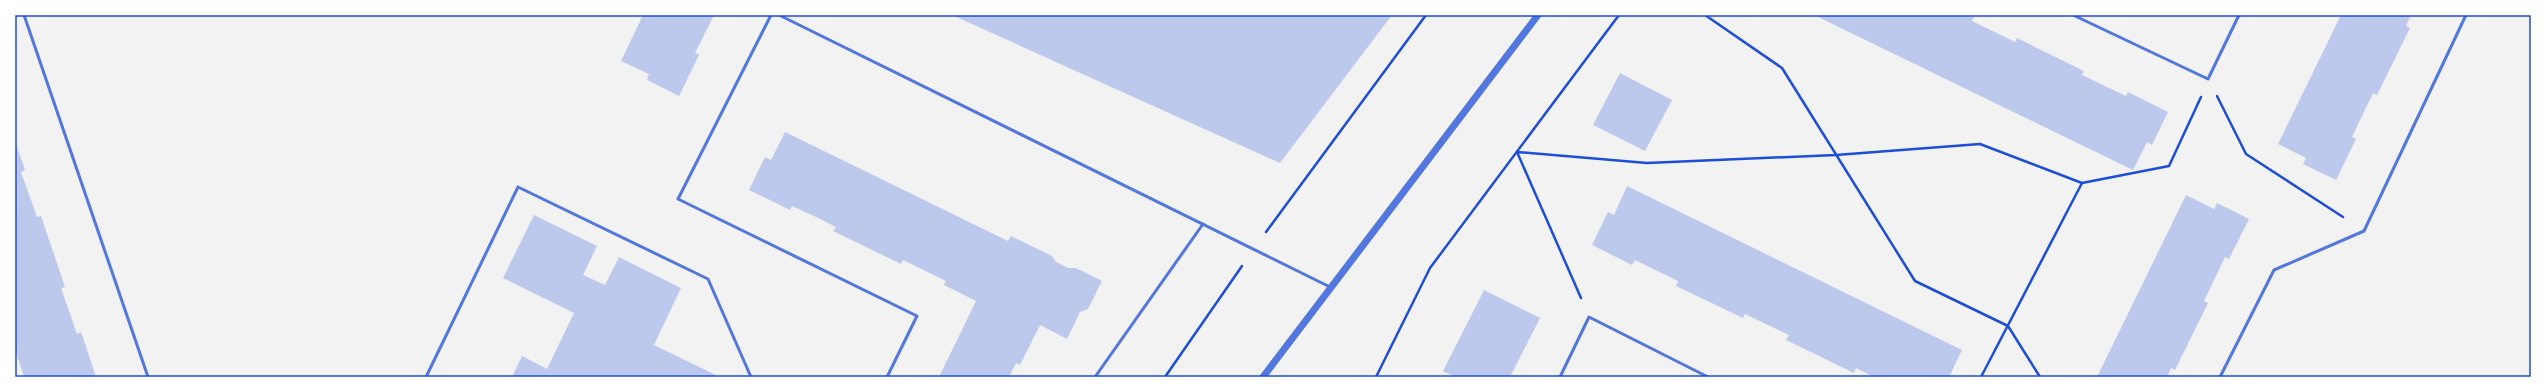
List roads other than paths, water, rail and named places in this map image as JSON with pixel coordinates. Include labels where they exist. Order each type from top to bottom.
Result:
[{"type":"street","points":[[1263,377],[1330,286],[1538,15]]},
{"type":"lane","points":[[24,15],[148,377]]},
{"type":"lane","points":[[771,15],[678,199],[917,316],[887,377]]},
{"type":"lane","points":[[778,15],[1253,250],[1330,286]]},
{"type":"lane","points":[[2073,15],[2208,79],[2239,15]]},
{"type":"lane","points":[[2220,377],[2274,270],[2364,230],[2466,15]]},
{"type":"lane","points":[[426,377],[518,187],[708,279],[751,377]]},
{"type":"lane","points":[[1095,377],[1203,224]]},
{"type":"lane","points":[[1560,377],[1589,317],[1708,377]]}]
